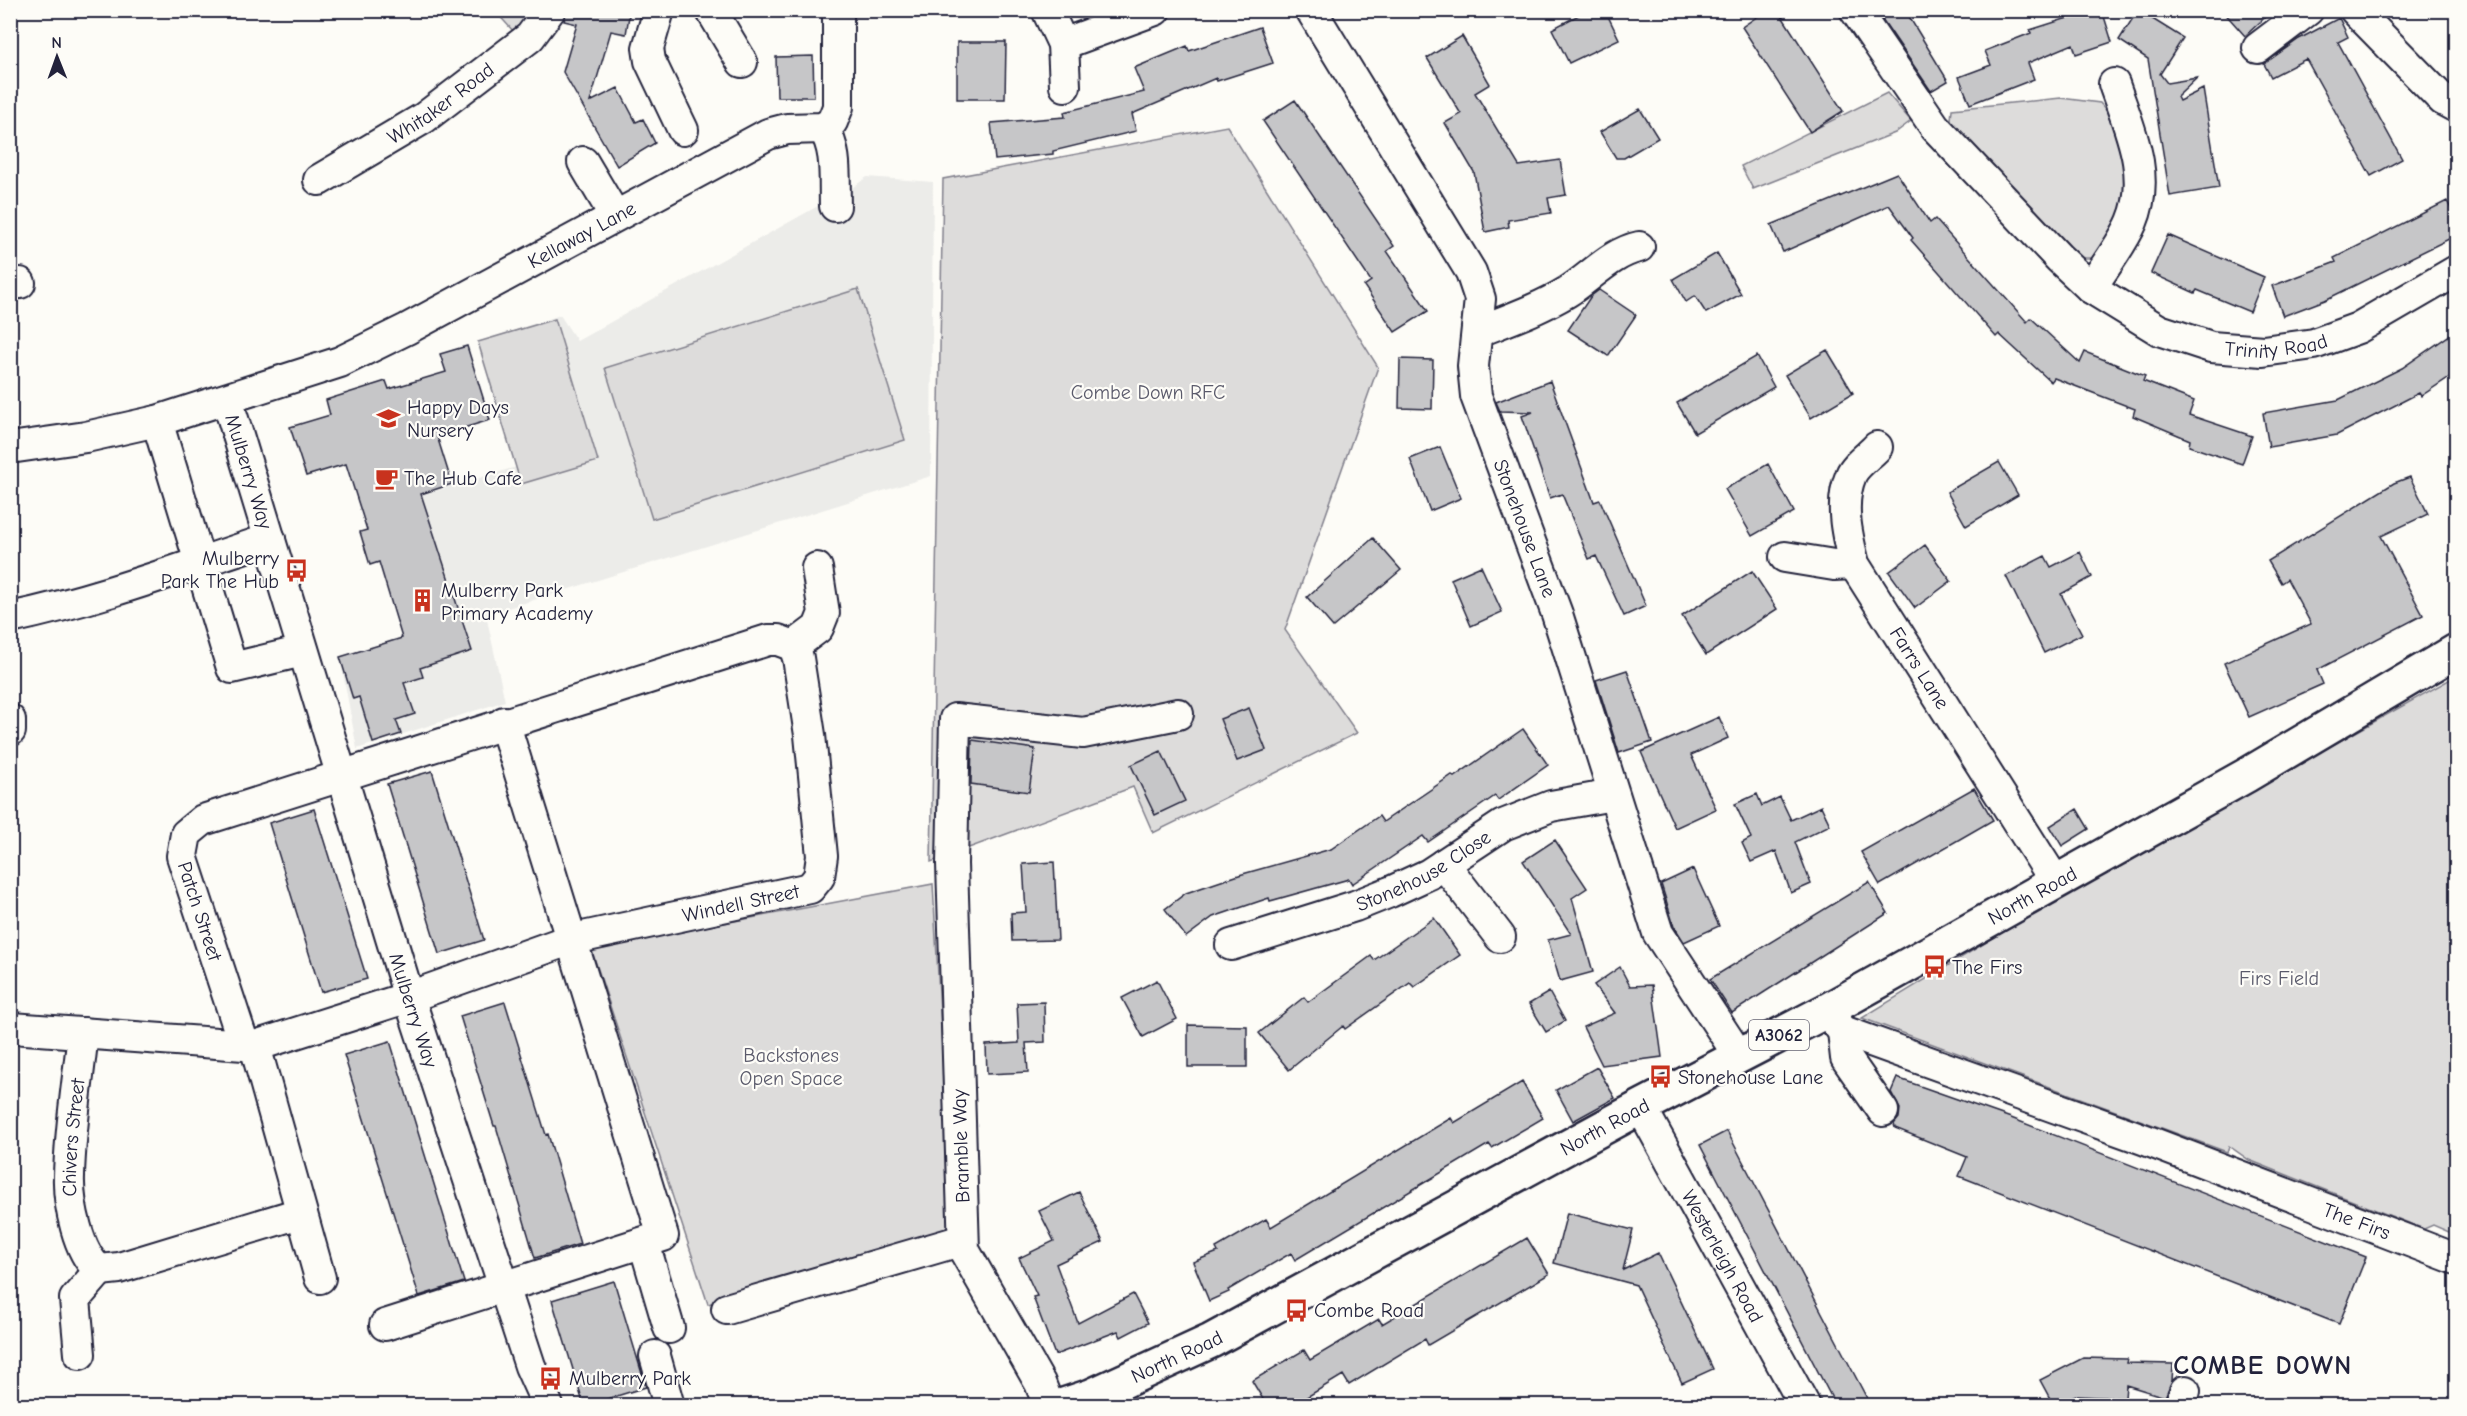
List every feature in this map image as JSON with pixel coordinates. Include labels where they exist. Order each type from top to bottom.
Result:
[{"type":"main road","name":"North Road","points":[[1083,1402],[1212,1341],[1739,1056],[1835,1021],[2055,881],[2247,774],[2457,651]]},
{"type":"street","name":"Whitaker Road","points":[[319,180],[424,118],[530,38],[550,10]]},
{"type":"street","points":[[659,10],[648,48],[650,61],[683,130]]},
{"type":"street","points":[[711,10],[742,62]]},
{"type":"street","points":[[835,206],[833,153],[830,138],[823,128],[832,122],[838,108],[838,10]]},
{"type":"street","points":[[1047,10],[1063,44],[1065,86]]},
{"type":"street","points":[[1063,44],[1155,10]]},
{"type":"street","name":"Stonehouse Lane","points":[[1311,10],[1472,272],[1480,299],[1473,366],[1476,396],[1557,614],[1658,933],[1739,1056]]},
{"type":"street","name":"Trinity Road","points":[[1855,10],[1935,127],[2059,258],[2091,288],[2128,313],[2160,330],[2211,347],[2264,351],[2314,344],[2358,328],[2457,271]]},
{"type":"street","points":[[2258,48],[2308,10]]},
{"type":"street","points":[[2355,10],[2443,100],[2457,107]]},
{"type":"street","points":[[2091,288],[2132,221],[2140,190],[2138,153],[2114,84]]},
{"type":"street","name":"Kellaway Lane","points":[[227,399],[340,362],[407,329],[768,134],[787,129],[823,128]]},
{"type":"street","points":[[583,162],[615,216]]},
{"type":"street","points":[[1477,332],[1540,307],[1569,291],[1624,250],[1638,247]]},
{"type":"street","name":"Mulberry Way","points":[[10,448],[86,437],[157,421],[227,399],[409,997],[530,1368],[548,1406]]},
{"type":"street","points":[[157,421],[232,668],[303,651]]},
{"type":"street","name":"Farrs Lane","points":[[1877,447],[1852,474],[1846,502],[1844,526],[1854,564],[2055,881]]},
{"type":"street","points":[[10,618],[62,607],[270,539]]},
{"type":"street","points":[[1785,557],[1834,565],[1854,564]]},
{"type":"street","points":[[341,776],[504,722],[768,640],[778,640],[794,646],[818,628],[824,612],[817,568]]},
{"type":"street","name":"Windell Street","points":[[409,997],[569,940],[810,888],[819,877],[822,856],[810,735],[798,658],[794,646]]},
{"type":"street","name":"Bramble Way","points":[[1048,1406],[1040,1383],[964,1250],[952,864],[955,719],[1083,733],[1178,714]]},
{"type":"street","points":[[10,720],[10,731]]},
{"type":"street","points":[[386,1325],[663,1236],[569,940],[504,722]]},
{"type":"street","name":"Patch Street","points":[[250,1045],[182,856],[186,834],[203,820],[341,776]]},
{"type":"street","name":"Stonehouse Close","points":[[1231,945],[1356,906],[1390,892],[1444,864],[1503,825],[1551,806],[1613,795]]},
{"type":"street","points":[[1444,864],[1500,937]]},
{"type":"street","points":[[10,1027],[250,1045],[409,997]]},
{"type":"street","points":[[1835,1021],[1846,1058],[1883,1111]]},
{"type":"street","name":"The Firs","points":[[1835,1021],[2457,1259]]},
{"type":"street","name":"Chivers Street","points":[[83,1033],[69,1178],[70,1197],[86,1256],[91,1264],[100,1270]]},
{"type":"street","points":[[250,1045],[320,1278]]},
{"type":"street","name":"Westerleigh Road","points":[[1641,1107],[1805,1406]]},
{"type":"street","points":[[80,1354],[75,1299],[100,1270],[119,1268],[300,1212]]},
{"type":"street","points":[[727,1309],[963,1240]]},
{"type":"street","points":[[644,1243],[669,1328]]},
{"type":"street","points":[[655,1356],[669,1406]]},
{"type":"street","name":"Mulberry Way","points":[[530,1368],[535,1406]]},
{"type":"shaded area","points":[[867,177],[933,182],[931,476],[486,615],[505,701],[357,749],[340,657],[402,637],[379,563],[370,565],[367,530],[361,513],[516,467],[477,343],[560,315],[577,341],[818,206],[845,204],[845,193]]},
{"type":"green space","points":[[495,11],[528,11],[523,22],[514,32]]},
{"type":"green space","points":[[1887,93],[1911,121],[1895,133],[1753,189],[1741,166]]},
{"type":"green space","points":[[2061,98],[2100,103],[2117,123],[2135,187],[2104,252],[2092,258],[2076,258],[1950,130],[1952,109]]},
{"type":"green space","name":"Combe Down RFC","points":[[1227,126],[1378,367],[1285,630],[1357,733],[1153,833],[1133,787],[931,862],[943,179]]},
{"type":"green space","points":[[858,289],[905,440],[652,519],[605,368]]},
{"type":"green space","points":[[555,319],[598,461],[521,484],[478,342]]},
{"type":"green space","name":"Firs Field","points":[[2456,676],[2456,1235],[2433,1225],[2424,1229],[2249,1160],[2229,1146],[2227,1152],[1862,1018],[2054,901]]},
{"type":"green space","name":"Backstones Open Space","points":[[933,884],[952,1231],[708,1304],[591,948]]},
{"type":"building","points":[[567,10],[630,10],[626,34],[611,31],[590,102],[618,88],[636,122],[643,119],[655,143],[617,166],[563,72],[577,24],[564,21]]},
{"type":"building","points":[[1588,10],[1605,10],[1619,39],[1569,63],[1552,29]]},
{"type":"building","points":[[1767,10],[1778,10],[1843,111],[1810,132],[1742,27]]},
{"type":"building","points":[[1876,10],[1905,10],[1948,81],[1931,91]]},
{"type":"building","points":[[2093,10],[2102,10],[2112,42],[2076,54],[2073,44],[2028,63],[2034,79],[1970,104],[1959,77],[1991,65],[1985,51],[2031,33],[2030,30]]},
{"type":"building","points":[[2138,10],[2183,38],[2160,74],[2167,83],[2197,78],[2177,97],[2179,101],[2203,89],[2219,188],[2170,196],[2148,59],[2119,40]]},
{"type":"building","points":[[2222,10],[2273,10],[2245,36]]},
{"type":"building","points":[[2339,18],[2348,37],[2338,42],[2402,159],[2371,176],[2306,59],[2271,77],[2264,64],[2299,39]]},
{"type":"building","points":[[1260,27],[1273,63],[1217,81],[1216,78],[1132,114],[1136,131],[1053,151],[1053,154],[995,160],[991,123],[1065,117],[1064,112],[1144,92],[1134,68],[1187,46],[1189,51]]},
{"type":"building","points":[[1462,36],[1490,84],[1475,93],[1519,166],[1560,160],[1566,195],[1548,198],[1551,213],[1508,220],[1509,227],[1485,232],[1474,172],[1445,123],[1461,114],[1427,58]]},
{"type":"building","points":[[957,42],[1006,42],[1005,99],[957,99]]},
{"type":"building","points":[[813,56],[814,97],[777,97],[776,57]]},
{"type":"building","points":[[1295,100],[1394,246],[1387,251],[1428,311],[1395,332],[1364,286],[1371,281],[1263,121]]},
{"type":"building","points":[[1640,109],[1658,138],[1624,158],[1616,158],[1600,132]]},
{"type":"building","points":[[1897,173],[1930,223],[1935,219],[2027,322],[2031,318],[2080,363],[2085,352],[2145,376],[2143,381],[2194,401],[2189,415],[2252,436],[2242,464],[2189,446],[2190,440],[2133,416],[2135,409],[2054,378],[2051,382],[1999,334],[1996,337],[1911,240],[1913,238],[1889,205],[1783,252],[1771,225]]},
{"type":"building","points":[[2447,201],[2457,220],[2457,235],[2325,300],[2283,316],[2272,286],[2336,262],[2334,258]]},
{"type":"building","points":[[2168,235],[2264,277],[2250,312],[2197,290],[2195,293],[2151,273]]},
{"type":"building","points":[[1717,253],[1741,294],[1706,313],[1695,296],[1686,302],[1673,279]]},
{"type":"building","points":[[1599,290],[1636,315],[1608,356],[1568,330],[1591,296]]},
{"type":"building","points":[[2457,330],[2457,372],[2421,396],[2419,393],[2337,435],[2269,447],[2263,413],[2338,400],[2402,368]]},
{"type":"building","points":[[467,346],[490,420],[437,436],[452,484],[421,494],[472,651],[420,668],[423,677],[404,683],[415,714],[396,720],[401,734],[373,743],[359,697],[353,699],[340,657],[402,638],[379,562],[370,565],[360,532],[367,530],[346,464],[306,476],[290,427],[330,415],[326,400],[386,381],[389,389],[446,372],[440,354]]},
{"type":"building","points":[[1827,350],[1853,393],[1811,418],[1785,375]]},
{"type":"building","points":[[1757,356],[1774,387],[1695,433],[1677,403]]},
{"type":"building","points":[[1400,359],[1433,360],[1432,409],[1399,408]]},
{"type":"building","points":[[1550,381],[1594,502],[1600,500],[1646,606],[1624,616],[1596,556],[1589,559],[1562,494],[1550,498],[1522,416],[1533,412],[1500,411],[1496,402]]},
{"type":"building","points":[[1440,447],[1461,498],[1430,511],[1410,459]]},
{"type":"building","points":[[1999,462],[2018,495],[1966,526],[1947,492]]},
{"type":"building","points":[[1768,464],[1794,512],[1752,536],[1725,489]]},
{"type":"building","points":[[2410,477],[2428,514],[2381,536],[2423,615],[2317,670],[2323,684],[2249,717],[2224,663],[2311,624],[2287,579],[2281,583],[2268,561],[2394,483]]},
{"type":"building","points":[[1373,538],[1401,570],[1333,627],[1307,597]]},
{"type":"building","points":[[1925,545],[1951,581],[1915,608],[1889,572]]},
{"type":"building","points":[[2080,552],[2092,577],[2061,594],[2082,634],[2044,653],[2006,576],[2045,556],[2051,567]]},
{"type":"building","points":[[1481,566],[1502,612],[1471,626],[1451,579]]},
{"type":"building","points":[[1752,571],[1777,609],[1706,655],[1682,616]]},
{"type":"building","points":[[1627,670],[1652,742],[1619,753],[1596,680]]},
{"type":"building","points":[[1249,708],[1266,750],[1237,761],[1220,719]]},
{"type":"building","points":[[1719,717],[1728,738],[1691,755],[1716,809],[1675,828],[1641,752]]},
{"type":"building","points":[[1523,729],[1548,765],[1498,800],[1495,796],[1428,842],[1423,836],[1352,884],[1349,879],[1270,901],[1269,898],[1213,917],[1186,937],[1165,909],[1186,893],[1239,875],[1331,849],[1379,816],[1383,822],[1452,775],[1454,777]]},
{"type":"building","points":[[972,740],[1035,749],[1029,792],[971,784]]},
{"type":"building","points":[[1161,751],[1185,801],[1155,815],[1131,765]]},
{"type":"building","points":[[432,771],[484,940],[439,954],[387,784]]},
{"type":"building","points":[[1974,788],[1993,820],[1880,885],[1861,852]]},
{"type":"building","points":[[1757,794],[1762,806],[1780,797],[1791,820],[1821,806],[1830,825],[1795,842],[1811,884],[1791,893],[1776,851],[1751,862],[1742,843],[1751,838],[1735,804]]},
{"type":"building","points":[[314,809],[367,979],[321,992],[269,823]]},
{"type":"building","points":[[2077,809],[2089,829],[2062,846],[2050,826]]},
{"type":"building","points":[[1555,840],[1587,888],[1572,898],[1593,972],[1560,981],[1548,940],[1571,934],[1523,861]]},
{"type":"building","points":[[1054,862],[1058,940],[1012,941],[1011,913],[1026,912],[1023,864]]},
{"type":"building","points":[[1693,869],[1719,926],[1684,942],[1674,926],[1661,884]]},
{"type":"building","points":[[1869,882],[1888,913],[1732,1013],[1710,979]]},
{"type":"building","points":[[1434,918],[1460,955],[1414,987],[1410,983],[1345,1029],[1343,1026],[1289,1070],[1259,1033],[1304,997],[1308,1002],[1371,956],[1374,960]]},
{"type":"building","points":[[1620,967],[1630,986],[1652,985],[1662,1057],[1602,1065],[1583,1027],[1615,1013],[1594,985]]},
{"type":"building","points":[[1157,980],[1177,1019],[1143,1037],[1122,998]]},
{"type":"building","points":[[1549,992],[1565,1021],[1546,1032],[1529,1004]]},
{"type":"building","points":[[505,1002],[546,1135],[548,1134],[580,1244],[535,1258],[496,1126],[494,1126],[460,1016]]},
{"type":"building","points":[[1044,1002],[1045,1042],[1026,1043],[1028,1072],[987,1074],[986,1045],[1019,1043],[1017,1003]]},
{"type":"building","points":[[1188,1025],[1247,1026],[1247,1067],[1188,1067]]},
{"type":"building","points":[[390,1041],[464,1282],[419,1296],[344,1055]]},
{"type":"building","points":[[1597,1067],[1615,1098],[1573,1121],[1556,1090]]},
{"type":"building","points":[[1897,1078],[2011,1118],[2366,1257],[2339,1324],[1959,1176],[1967,1157],[1895,1128],[1894,1124],[1899,1118],[1900,1109],[1891,1092]]},
{"type":"building","points":[[1522,1082],[1543,1118],[1492,1148],[1489,1144],[1295,1260],[1291,1253],[1228,1290],[1229,1292],[1209,1301],[1193,1262],[1218,1252],[1216,1248],[1266,1219],[1271,1227],[1451,1118],[1454,1123]]},
{"type":"building","points":[[1727,1131],[1871,1406],[1836,1406],[1700,1145]]},
{"type":"building","points":[[1079,1192],[1103,1242],[1056,1264],[1078,1323],[1133,1294],[1148,1323],[1121,1337],[1118,1331],[1055,1355],[1033,1297],[1037,1296],[1019,1258],[1054,1241],[1039,1211]]},
{"type":"building","points":[[1567,1213],[1633,1230],[1623,1270],[1658,1253],[1713,1369],[1682,1383],[1636,1285],[1554,1263]]},
{"type":"building","points":[[1527,1238],[1549,1274],[1428,1345],[1425,1339],[1349,1385],[1343,1375],[1292,1406],[1267,1406],[1252,1381],[1304,1350],[1310,1360],[1379,1319],[1382,1324]]},
{"type":"building","points":[[614,1281],[646,1387],[607,1399],[609,1406],[584,1406],[552,1300]]},
{"type":"building","points":[[2083,1358],[2127,1359],[2126,1363],[2173,1364],[2172,1381],[2165,1397],[2126,1385],[2125,1398],[2076,1396],[2054,1406],[2040,1380]]},
{"type":"place","name":"Happy Days Nursery","points":[[389,419]]},
{"type":"place","name":"The Hub Cafe","points":[[386,478]]},
{"type":"place","name":"Mulberry Park The Hub","points":[[297,570]]},
{"type":"place","name":"Mulberry Park Primary Academy","points":[[423,601]]},
{"type":"place","name":"The Firs","points":[[1934,967]]},
{"type":"place","name":"Stonehouse Lane","points":[[1660,1077]]},
{"type":"place","name":"Combe Road","points":[[1296,1310]]},
{"type":"place","name":"Mulberry Park","points":[[551,1378]]},
{"type":"district","name":"COMBE DOWN","points":[[2263,1366]]}]
